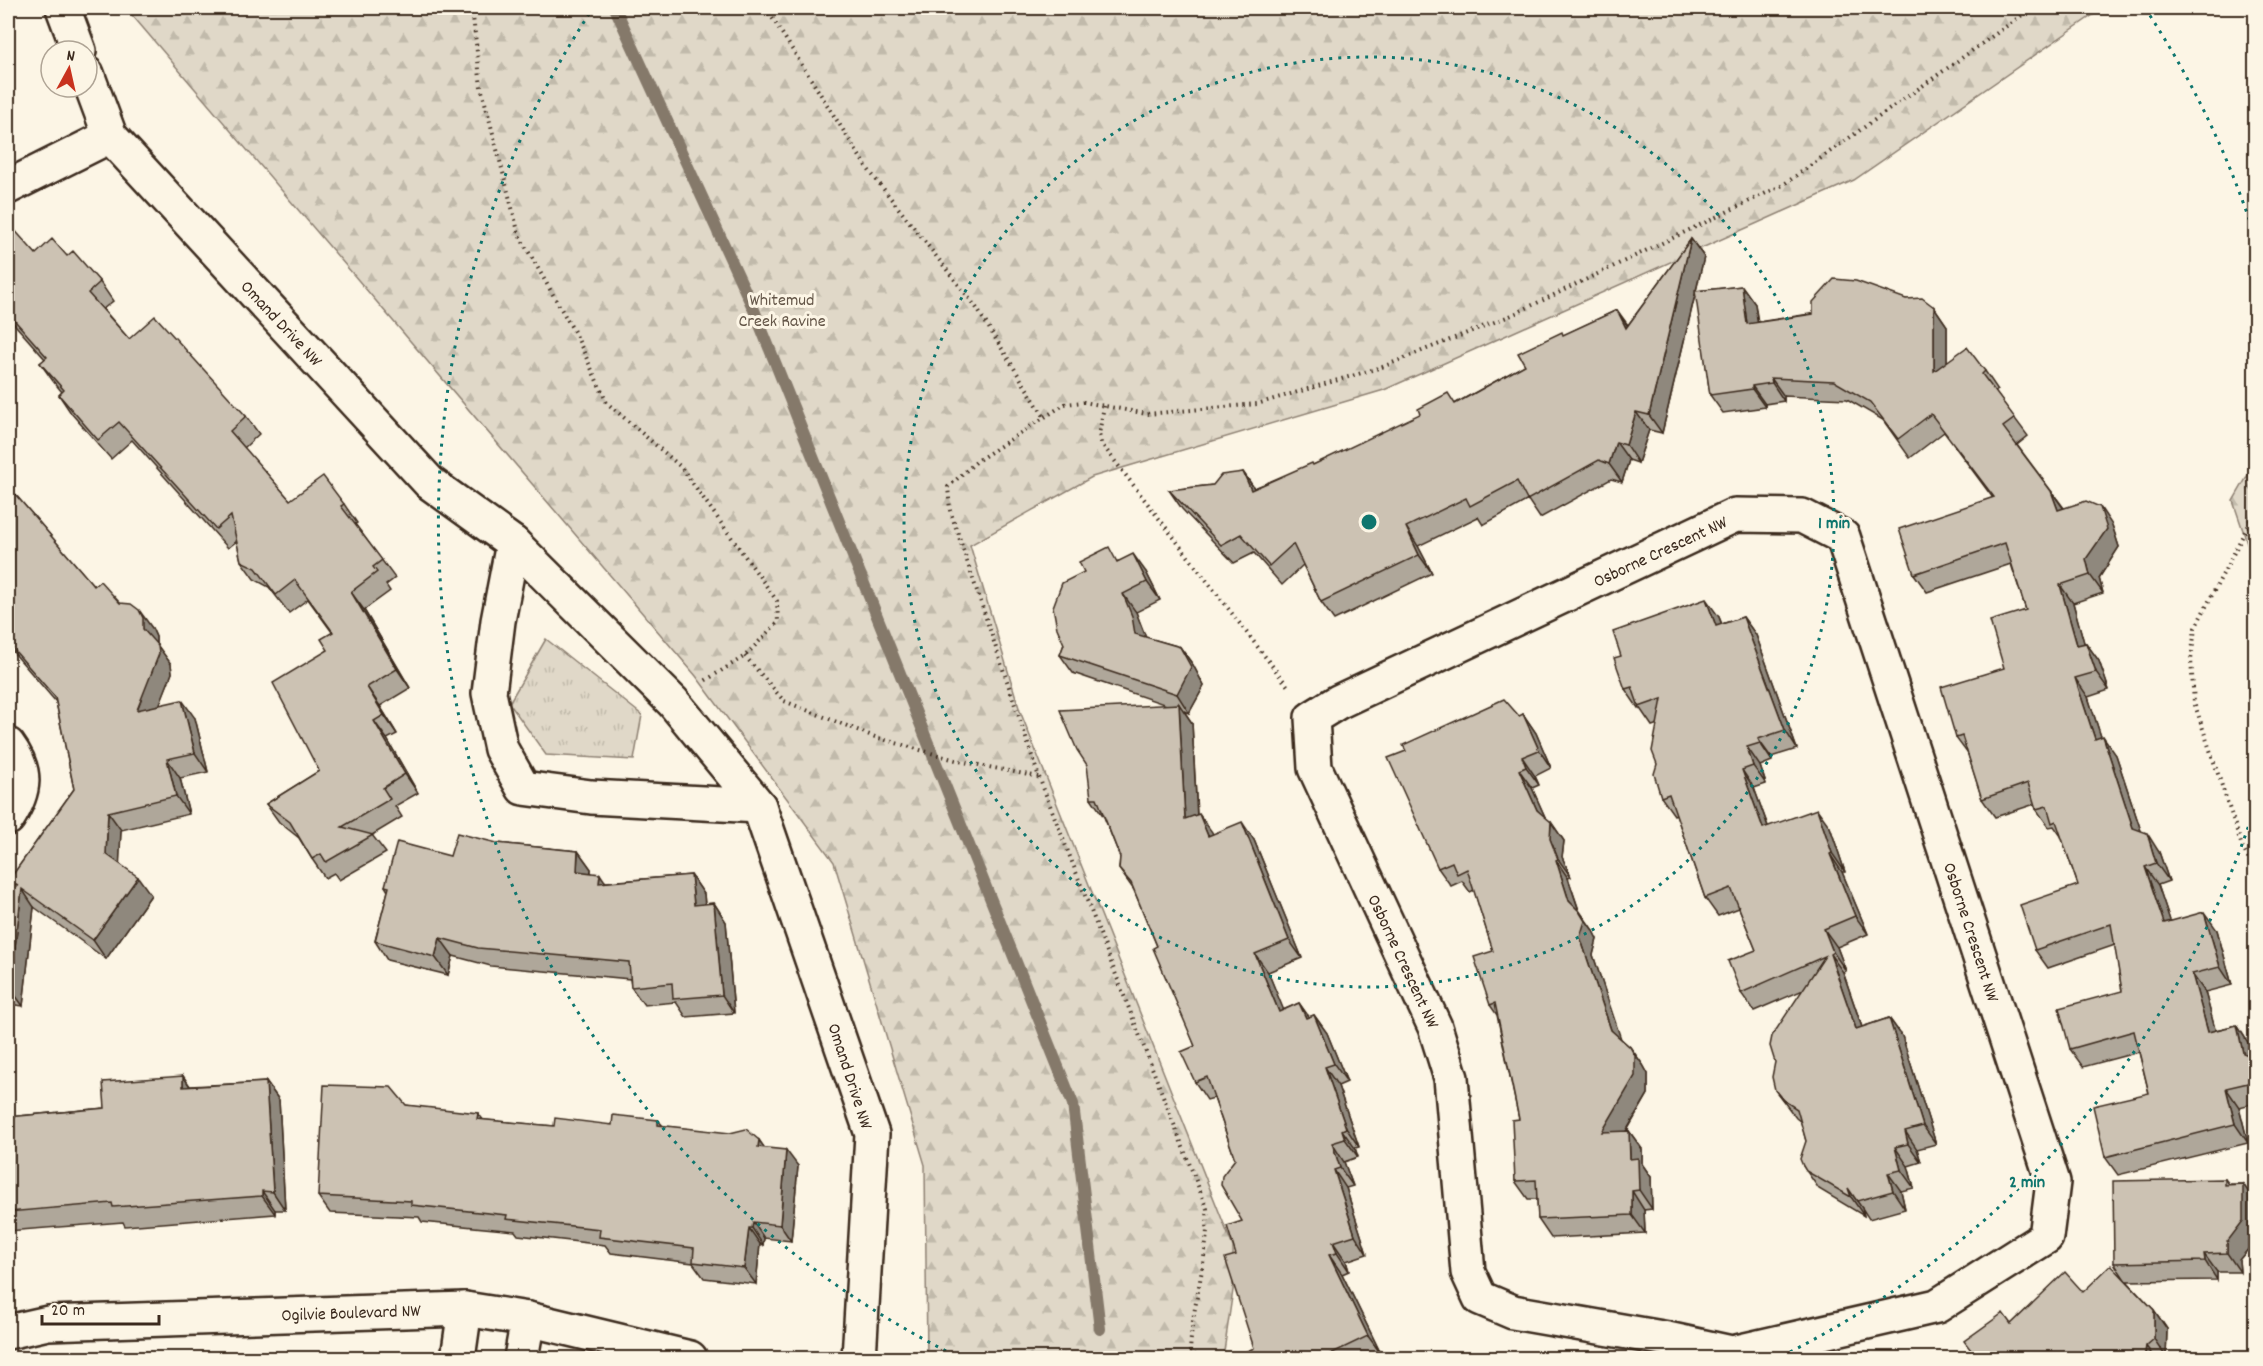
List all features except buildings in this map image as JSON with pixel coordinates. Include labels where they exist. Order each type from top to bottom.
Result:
[{"type":"street","points":[[63,8],[75,39]]},
{"type":"street","name":"Omand Drive NW","points":[[96,99],[110,136],[429,483],[513,543],[673,702],[759,806],[872,1134],[859,1359]]},
{"type":"street","points":[[8,187],[110,136]]},
{"type":"street","name":"Osborne Crescent NW","points":[[1735,516],[1802,516],[1844,537],[2053,1182],[2046,1237],[1937,1306],[1731,1356],[1666,1349],[1513,1312],[1480,1298],[1468,1272],[1451,1078],[1436,1027],[1315,768],[1312,718],[1338,702],[1735,516]]},
{"type":"street","points":[[513,543],[498,621],[489,693],[501,749],[523,788],[591,797],[759,806]]},
{"type":"street","points":[[8,745],[16,756],[23,780],[20,799],[8,818]]},
{"type":"street","points":[[458,1359],[465,1309]]},
{"type":"street","name":"Ogilvie Boulevard NW","points":[[8,1332],[48,1323],[465,1309],[528,1319],[690,1359]]},
{"type":"street","points":[[520,1359],[528,1319]]},
{"type":"path","points":[[472,8],[481,87],[519,236],[576,335],[607,403],[681,467],[777,601],[778,622],[745,656],[673,702]]},
{"type":"path","points":[[765,8],[867,168],[976,307],[1045,418]]},
{"type":"path","points":[[1190,1359],[1193,1309],[1207,1239],[1207,1209],[1039,777],[946,498],[948,487],[962,472],[1065,404],[1084,402],[1147,414],[1257,404],[1382,367],[1512,315],[1783,185],[2016,16],[2032,8]]},
{"type":"path","points":[[1104,406],[1099,434],[1101,443],[1312,718]]},
{"type":"path","points":[[2256,510],[2196,628],[2191,660],[2194,702],[2242,846],[2256,875]]},
{"type":"path","points":[[745,656],[784,701],[875,737],[959,761],[1039,777]]},
{"type":"green space","name":"Whitemud Creek Ravine","points":[[126,8],[2103,8],[1854,180],[1384,390],[1092,477],[970,545],[1020,711],[1233,1247],[1233,1290],[1223,1358],[927,1358],[925,1165],[834,862],[696,676]]},
{"type":"green space","points":[[2256,463],[2255,566],[2233,501]]},
{"type":"green space","points":[[546,639],[642,715],[634,760],[546,755],[509,703]]},
{"type":"waterway","points":[[615,8],[754,310],[1073,1104],[1100,1329]]}]
